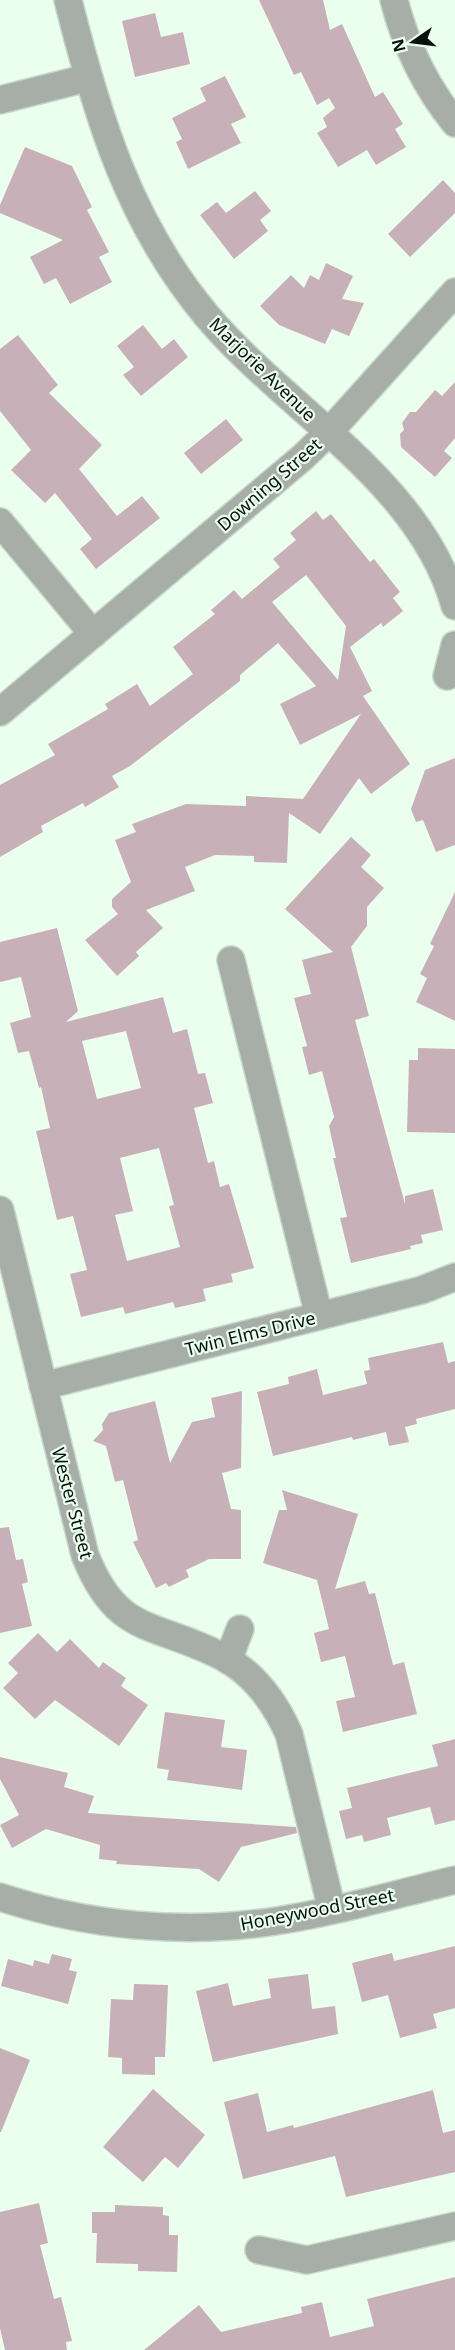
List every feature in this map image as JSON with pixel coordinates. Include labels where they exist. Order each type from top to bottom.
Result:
[{"type":"street","name":"Marjorie Avenue","points":[[68,0],[87,78],[120,174],[138,212],[180,280],[207,316],[239,351],[329,432],[374,477],[421,535],[438,562],[455,606]]},
{"type":"street","points":[[394,0],[408,46],[421,74],[455,123]]},
{"type":"street","points":[[0,100],[87,78]]},
{"type":"street","name":"Downing Street","points":[[0,712],[329,432],[455,292]]},
{"type":"street","points":[[0,522],[93,634]]},
{"type":"street","points":[[447,676],[455,645]]},
{"type":"street","points":[[231,960],[319,1316]]},
{"type":"street","name":"Wester Street","points":[[0,1210],[84,1555],[100,1588],[113,1604],[146,1628],[195,1644],[228,1660],[259,1686],[279,1711],[289,1734],[332,1910]]},
{"type":"street","name":"Twin Elms Drive","points":[[43,1386],[422,1290],[455,1277]]},
{"type":"street","points":[[228,1660],[240,1629]]},
{"type":"street","name":"Honeywood Street","points":[[0,1897],[84,1919],[177,1927],[228,1926],[277,1921],[332,1910],[455,1880]]},
{"type":"street","points":[[259,2250],[307,2260],[455,2226]]},
{"type":"building","points":[[259,0],[323,0],[330,30],[342,24],[375,97],[383,92],[403,124],[395,129],[406,147],[376,165],[367,150],[338,167],[317,133],[327,127],[323,118],[335,108],[329,98],[317,105],[301,72],[294,75]]},
{"type":"building","points":[[155,13],[161,37],[183,32],[190,64],[135,77],[122,21]]},
{"type":"building","points":[[225,76],[246,117],[231,124],[241,143],[188,169],[176,142],[182,139],[172,118],[206,101],[200,88]]},
{"type":"building","points":[[25,147],[72,166],[92,207],[87,210],[109,252],[99,257],[112,282],[70,304],[56,278],[44,284],[30,257],[63,240],[0,213],[0,205]]},
{"type":"building","points":[[443,180],[455,193],[455,213],[410,257],[388,234]]},
{"type":"building","points":[[255,191],[271,211],[260,220],[268,231],[234,259],[200,215],[217,202],[226,213]]},
{"type":"building","points":[[326,263],[353,276],[342,299],[364,303],[349,336],[332,329],[325,344],[279,325],[260,306],[291,275],[304,288],[310,275],[319,280]]},
{"type":"building","points":[[143,325],[162,349],[174,339],[188,357],[141,396],[123,375],[134,367],[117,346]]},
{"type":"building","points":[[18,335],[58,385],[49,393],[102,445],[79,469],[117,516],[142,496],[160,518],[96,569],[80,549],[92,539],[55,493],[45,503],[11,470],[31,450],[0,411],[0,349]]},
{"type":"building","points":[[455,382],[455,438],[444,451],[452,458],[435,477],[401,447],[400,434],[404,430],[402,423],[410,412],[416,412],[435,390],[442,396]]},
{"type":"building","points":[[226,419],[243,440],[201,474],[184,453]]},
{"type":"building","points":[[316,511],[323,520],[331,514],[370,562],[374,559],[400,592],[393,598],[403,611],[383,627],[381,623],[350,647],[372,691],[363,696],[410,764],[371,794],[359,778],[320,834],[289,813],[287,863],[254,862],[254,856],[215,855],[185,867],[195,891],[146,910],[163,928],[136,952],[139,956],[117,976],[85,940],[118,914],[112,907],[112,899],[131,882],[115,840],[136,832],[132,824],[186,804],[246,806],[246,796],[303,799],[361,714],[300,745],[280,704],[316,686],[278,643],[240,675],[240,681],[130,766],[112,776],[119,787],[85,807],[83,803],[41,826],[43,832],[0,857],[0,785],[55,755],[48,744],[108,709],[105,704],[137,684],[150,706],[193,674],[173,647],[215,614],[211,610],[234,590],[242,599],[280,567],[273,559],[296,540],[290,533]],"holes":[[[306,575],[346,626],[338,680],[272,602]]]},
{"type":"building","points":[[455,758],[455,845],[436,852],[423,820],[416,822],[411,809],[425,770]]},
{"type":"building","points":[[351,837],[371,855],[361,867],[384,888],[367,907],[367,926],[351,947],[369,1016],[355,1020],[405,1204],[405,1196],[433,1189],[443,1230],[421,1235],[423,1243],[410,1246],[411,1249],[351,1263],[340,1218],[347,1217],[333,1158],[336,1158],[329,1126],[334,1117],[322,1071],[309,1075],[302,1047],[307,1046],[294,998],[311,994],[302,960],[333,952],[285,909]]},
{"type":"building","points":[[455,892],[455,1021],[416,1002],[427,978],[420,974],[434,946],[430,944]]},
{"type":"building","points":[[57,928],[78,1011],[66,1022],[163,997],[173,1033],[187,1029],[198,1074],[205,1073],[213,1103],[194,1108],[208,1163],[214,1161],[220,1187],[229,1184],[254,1268],[231,1274],[233,1282],[203,1289],[206,1301],[175,1308],[173,1302],[125,1314],[123,1307],[81,1317],[70,1274],[87,1270],[73,1216],[57,1220],[36,1131],[50,1128],[41,1087],[39,1088],[29,1051],[18,1053],[10,1023],[31,1017],[21,977],[0,982],[0,942]],"holes":[[[126,1031],[141,1088],[97,1099],[82,1041]],[[159,1148],[174,1205],[169,1206],[180,1247],[127,1261],[115,1215],[133,1211],[120,1158]]]},
{"type":"building","points":[[418,1048],[455,1049],[455,1133],[407,1132],[409,1060],[418,1060]]},
{"type":"building","points":[[443,1342],[448,1363],[455,1361],[455,1409],[416,1419],[417,1424],[405,1427],[409,1442],[389,1446],[386,1432],[353,1440],[352,1437],[273,1456],[257,1392],[289,1384],[288,1377],[317,1369],[323,1395],[367,1384],[364,1371],[370,1370],[368,1358]]},
{"type":"building","points":[[242,1391],[241,1468],[222,1473],[231,1509],[241,1510],[241,1559],[209,1559],[186,1570],[189,1577],[169,1587],[166,1583],[156,1588],[133,1542],[138,1540],[123,1480],[115,1482],[106,1446],[93,1441],[103,1430],[102,1424],[109,1413],[155,1401],[170,1463],[192,1422],[215,1417],[211,1398]]},
{"type":"building","points":[[282,1490],[358,1514],[335,1589],[365,1581],[369,1594],[375,1593],[393,1665],[404,1662],[417,1714],[343,1732],[336,1701],[355,1697],[345,1656],[321,1662],[314,1633],[329,1629],[317,1580],[263,1563],[279,1510],[287,1510]]},
{"type":"building","points":[[9,1527],[16,1560],[23,1559],[28,1582],[22,1584],[32,1626],[0,1633],[0,1528]]},
{"type":"building","points":[[38,1633],[57,1652],[70,1639],[99,1668],[103,1662],[126,1678],[121,1686],[148,1705],[119,1746],[55,1700],[35,1719],[3,1688],[18,1673],[8,1663]]},
{"type":"building","points":[[165,1712],[225,1720],[221,1747],[247,1750],[242,1790],[167,1780],[169,1770],[157,1768]]},
{"type":"building","points":[[455,1739],[455,1820],[435,1825],[430,1807],[387,1818],[391,1835],[364,1842],[362,1835],[346,1839],[339,1811],[352,1808],[347,1788],[438,1766],[432,1745]]},
{"type":"building","points":[[0,1757],[68,1773],[64,1787],[94,1796],[88,1813],[296,1827],[297,1833],[241,1847],[219,1882],[199,1869],[116,1864],[117,1861],[99,1859],[100,1845],[46,1829],[12,1848],[0,1825],[19,1815],[0,1779]]},
{"type":"building","points":[[455,1946],[455,2008],[433,2014],[437,2028],[400,2038],[388,1995],[362,2002],[352,1963],[392,1953],[394,1961]]},
{"type":"building","points":[[52,1954],[72,1959],[69,1970],[77,1972],[68,2004],[1,1986],[8,1959],[33,1966],[34,1960],[49,1964]]},
{"type":"building","points":[[308,1974],[312,2009],[335,2006],[338,2034],[213,2062],[196,1991],[228,1983],[233,2006],[271,1998],[268,1979]]},
{"type":"building","points":[[134,1984],[168,1985],[165,2057],[155,2057],[155,2075],[122,2074],[122,2058],[108,2057],[111,1999],[133,2000]]},
{"type":"building","points":[[0,2048],[30,2060],[1,2132],[0,2132]]},
{"type":"building","points":[[153,2089],[205,2135],[178,2168],[165,2157],[143,2182],[103,2147]]},
{"type":"building","points":[[433,2090],[443,2133],[455,2130],[455,2172],[346,2197],[335,2156],[243,2179],[224,2102],[258,2093],[267,2132],[293,2125],[294,2128]]},
{"type":"building","points":[[39,2203],[48,2243],[40,2245],[54,2299],[61,2297],[72,2341],[66,2342],[67,2350],[5,2350],[0,2328],[0,2212]]},
{"type":"building","points":[[115,2205],[163,2207],[163,2215],[169,2216],[169,2235],[178,2235],[177,2272],[138,2271],[138,2264],[96,2263],[97,2233],[92,2233],[92,2212],[115,2212]]},
{"type":"building","points":[[455,2277],[455,2350],[144,2350],[199,2305],[221,2332],[302,2313],[301,2307],[322,2302],[330,2337],[374,2326],[367,2299]]}]
